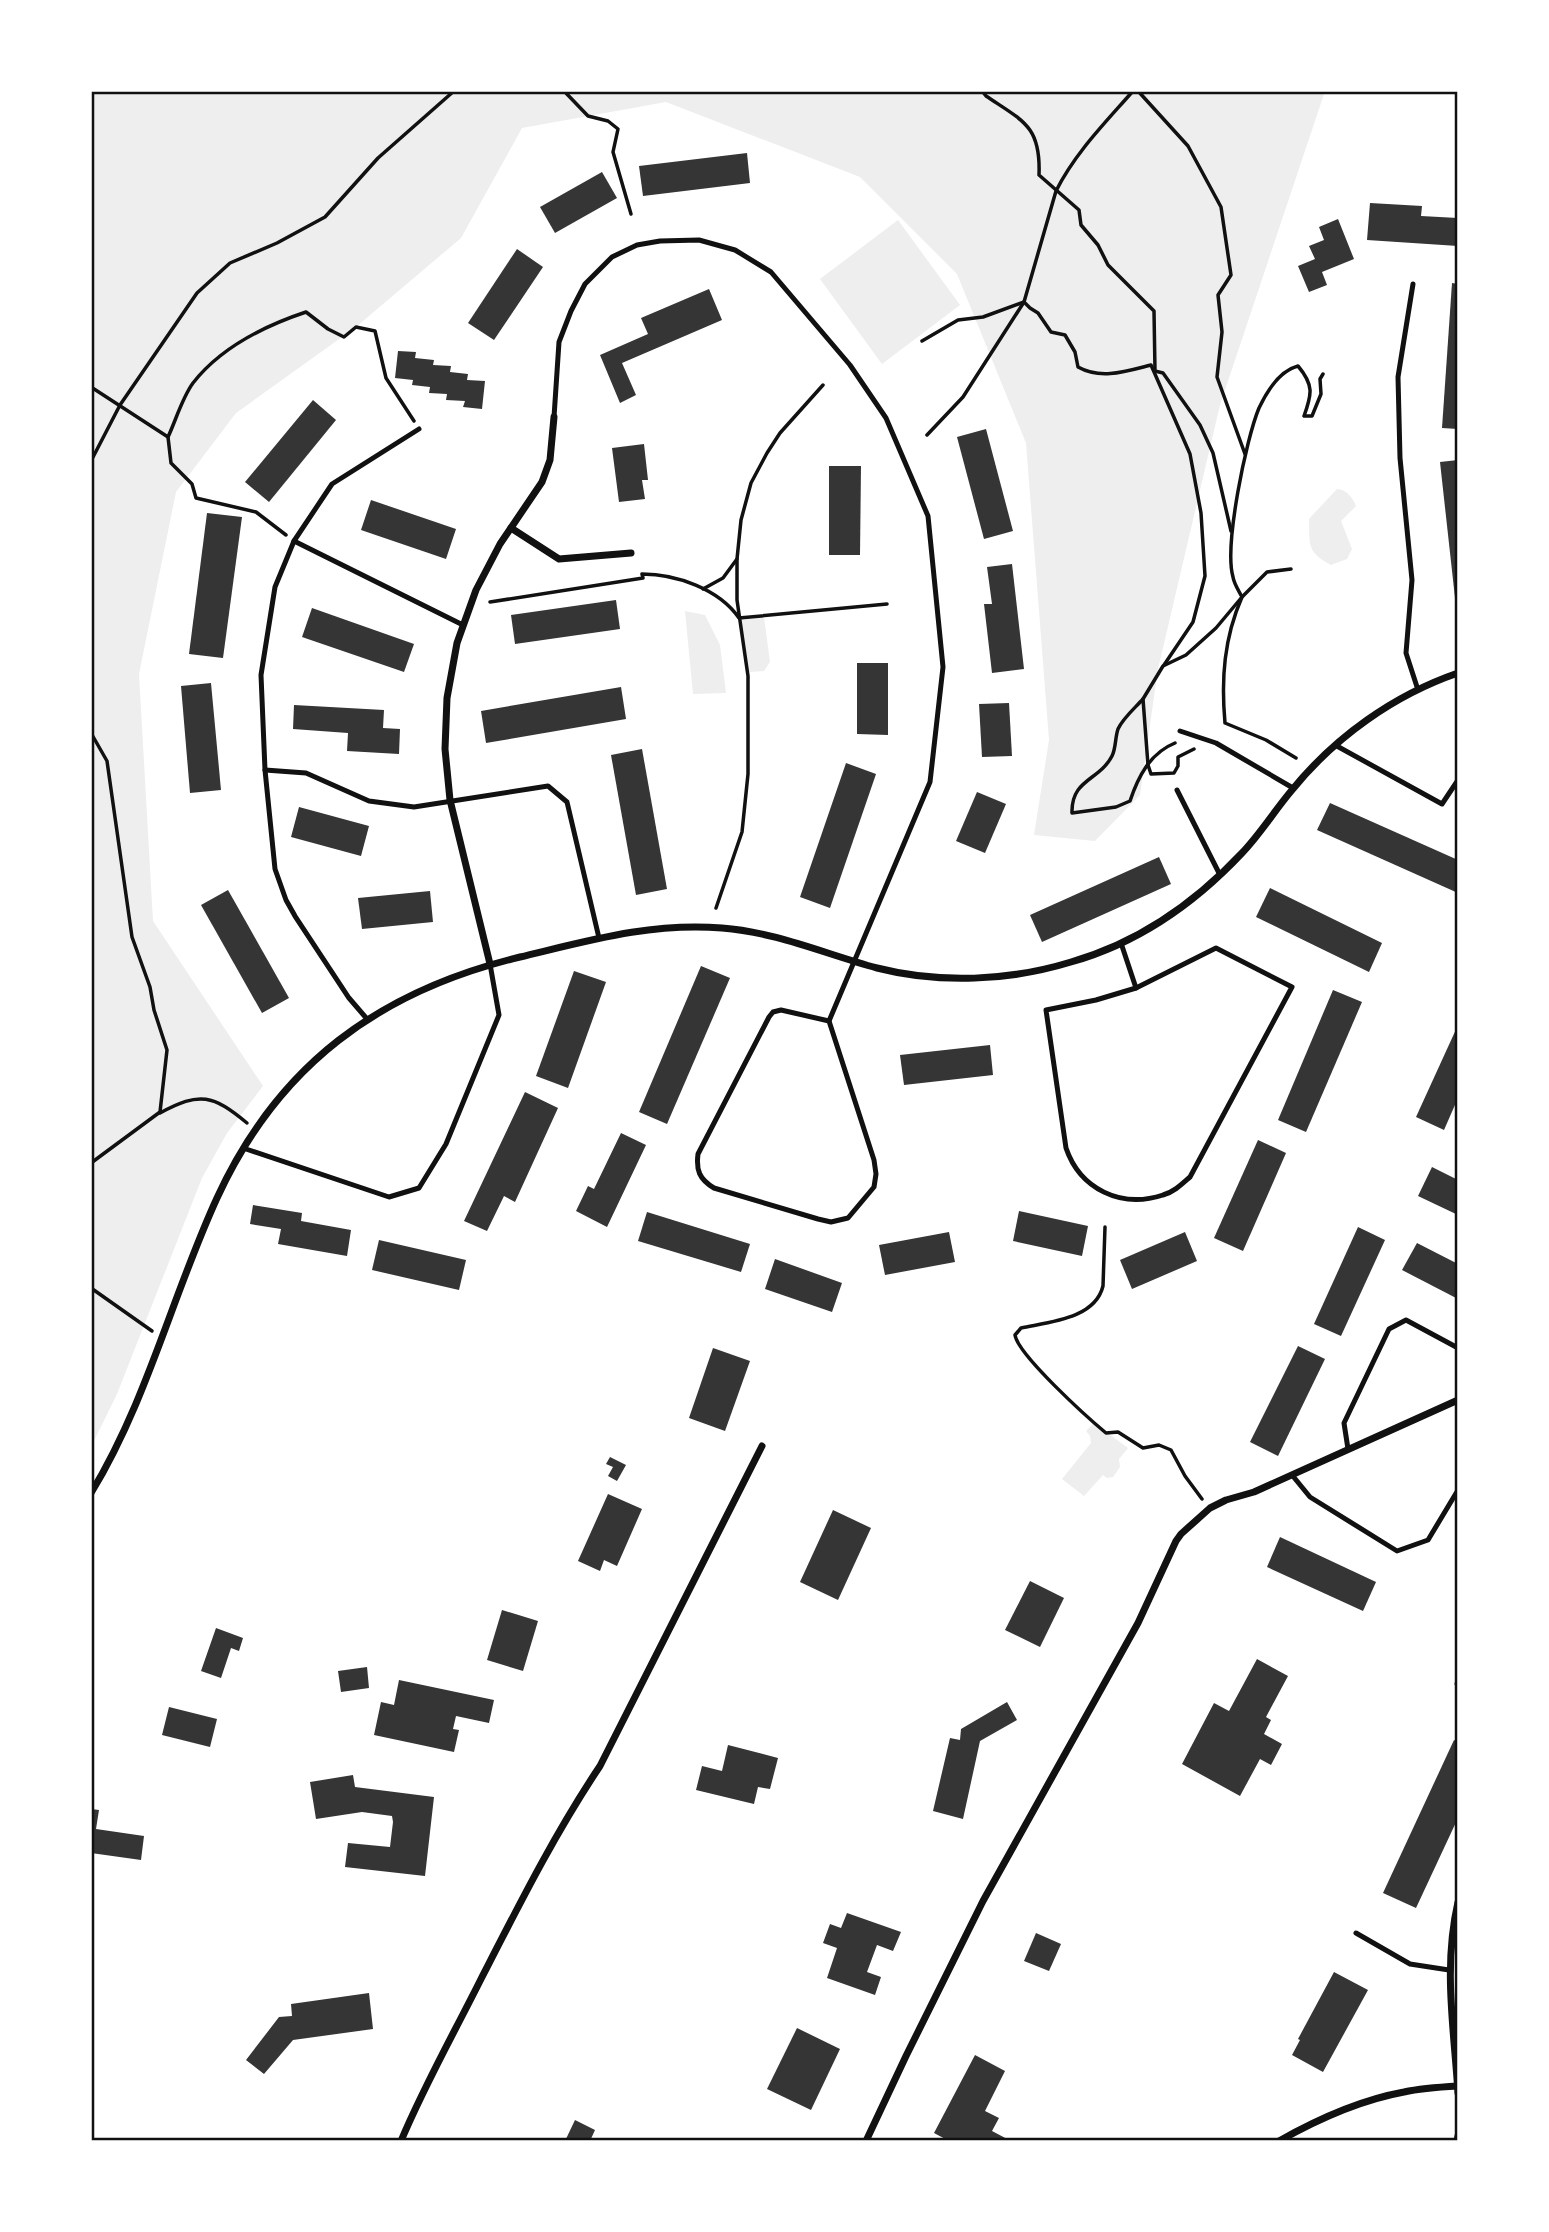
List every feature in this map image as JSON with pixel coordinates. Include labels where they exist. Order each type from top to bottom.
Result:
[{"type":"street","points":[[490,964],[450,800],[444,749],[447,698],[463,625],[476,590],[511,528],[542,482],[551,460],[554,417]]},
{"type":"street","points":[[511,528],[559,559],[631,553]]},
{"type":"street","points":[[91,1493],[114,1456],[216,1201],[243,1149],[275,1102],[300,1073],[329,1048],[391,1004],[440,981],[490,964],[648,928],[686,926],[766,934],[902,973],[929,977],[996,976],[1071,962],[1121,943],[1172,915],[1200,894],[1247,849],[1293,788],[1335,745],[1372,716],[1418,690],[1458,673]]},
{"type":"street","points":[[866,2141],[984,1901],[1138,1623],[1181,1534],[1210,1508],[1292,1475],[1458,1400]]},
{"type":"street","points":[[401,2141],[414,2109],[504,1935],[575,1803],[600,1766],[761,1446]]},
{"type":"street","points":[[1458,1902],[1453,1923],[1449,1970],[1458,2093]]},
{"type":"street","points":[[1279,2141],[1337,2112],[1372,2100],[1404,2092],[1458,2085]]},
{"type":"lane","points":[[554,417],[559,342],[570,311],[585,284],[612,257],[637,245],[660,241],[699,240],[735,250],[771,272],[850,365],[886,418],[928,516],[943,667],[930,782],[829,1021],[874,1160],[874,1187],[848,1218],[831,1222],[714,1188],[705,1183],[699,1174],[698,1154],[773,1012],[781,1010],[829,1021]]},
{"type":"lane","points":[[1413,284],[1398,377],[1400,458],[1412,580],[1406,653],[1418,690]]},
{"type":"lane","points":[[367,1020],[349,998],[286,900],[275,869],[265,770],[261,675],[275,587],[294,541],[332,484],[419,429]]},
{"type":"lane","points":[[294,541],[463,625]]},
{"type":"lane","points":[[1180,730],[1216,743],[1293,788]]},
{"type":"lane","points":[[1335,745],[1442,804],[1458,780]]},
{"type":"lane","points":[[265,770],[306,774],[369,801],[414,807],[548,786],[567,802],[599,938]]},
{"type":"lane","points":[[1177,790],[1220,876]]},
{"type":"lane","points":[[1121,943],[1136,988]]},
{"type":"lane","points":[[1216,948],[1292,987],[1190,1177],[1176,1189],[1163,1195],[1140,1200],[1101,1191],[1082,1178],[1072,1164],[1066,1148],[1046,1010],[1097,1000],[1136,988],[1216,948]]},
{"type":"lane","points":[[243,1149],[389,1197],[419,1188],[446,1144],[499,1015],[490,964]]},
{"type":"lane","points":[[1348,1449],[1344,1423],[1390,1329],[1406,1321],[1458,1348]]},
{"type":"lane","points":[[1292,1475],[1310,1497],[1397,1551],[1428,1540],[1458,1490]]},
{"type":"lane","points":[[1356,1933],[1410,1964],[1449,1970]]},
{"type":"path","points":[[91,461],[120,405],[197,293],[230,263],[277,243],[325,216],[378,158],[454,91]]},
{"type":"path","points":[[564,91],[588,116],[608,121],[618,129],[613,152],[631,214]]},
{"type":"path","points":[[982,91],[1022,121],[1037,140],[1039,176],[1079,210],[1081,225],[1098,244],[1108,265],[1154,311],[1155,371]]},
{"type":"path","points":[[927,435],[963,397],[1024,302],[1056,191],[1083,149],[1133,91]]},
{"type":"path","points":[[1138,91],[1188,146],[1220,207],[1231,275],[1218,295],[1222,332],[1217,377],[1245,456]]},
{"type":"path","points":[[922,341],[958,320],[983,317],[1024,302]]},
{"type":"path","points":[[1024,302],[1038,313],[1051,332],[1065,335],[1075,352],[1078,367],[1084,370],[1110,374],[1151,365],[1190,454],[1200,513],[1205,576],[1194,622],[1143,699],[1119,727],[1112,757],[1099,772],[1079,787],[1072,801],[1072,813],[1116,807],[1130,801],[1138,778],[1147,765],[1163,748],[1181,741]]},
{"type":"path","points":[[294,541],[256,512],[196,498],[192,484],[171,463],[168,437],[192,384],[227,349],[278,321],[306,312],[344,337],[356,327],[375,331],[386,378],[419,429]]},
{"type":"path","points":[[1231,533],[1245,456],[1259,408],[1273,384],[1288,369],[1298,366],[1306,375],[1312,394],[1304,416],[1312,416],[1321,394],[1320,379],[1324,374]]},
{"type":"path","points":[[1155,371],[1163,373],[1200,425],[1213,453],[1231,533],[1232,576],[1242,597],[1226,642],[1225,723],[1266,740],[1296,758]]},
{"type":"path","points":[[716,908],[742,832],[745,811],[749,687],[739,618],[737,559],[741,520],[751,483],[780,433],[823,386]]},
{"type":"path","points":[[91,387],[168,437]]},
{"type":"path","points":[[703,589],[723,578],[737,559]]},
{"type":"path","points":[[1163,666],[1186,655],[1216,628],[1267,572],[1291,569]]},
{"type":"path","points":[[490,602],[643,578],[642,574],[657,574],[703,589],[731,607],[739,618]]},
{"type":"path","points":[[739,618],[887,604]]},
{"type":"path","points":[[1143,699],[1147,765],[1151,774],[1174,773],[1178,766],[1178,757],[1194,749],[1193,743]]},
{"type":"path","points":[[91,733],[107,761],[132,937],[150,987],[154,1010],[167,1050],[160,1112],[156,1115]]},
{"type":"path","points":[[91,1163],[156,1115],[197,1097],[228,1107],[251,1127]]},
{"type":"path","points":[[1105,1227],[1101,1295],[1084,1310],[1069,1318],[1021,1328],[1015,1335],[1016,1342],[1034,1364],[1106,1433],[1118,1432],[1143,1448],[1158,1445],[1171,1450],[1185,1476],[1210,1508]]},
{"type":"path","points":[[91,1288],[162,1339]]},
{"type":"shaded area","points":[[91,91],[1325,91],[1220,405],[1158,669],[1140,795],[1095,841],[1034,835],[1049,740],[1026,443],[957,274],[860,177],[666,102],[522,128],[461,238],[356,327],[236,413],[176,492],[139,674],[153,921],[263,1086],[227,1133],[202,1178],[117,1394],[91,1447]]},
{"type":"shaded area","points":[[898,220],[960,305],[882,364],[820,279]]},
{"type":"shaded area","points":[[1337,489],[1349,495],[1356,506],[1341,521],[1352,549],[1347,559],[1331,565],[1313,551],[1309,519]]},
{"type":"shaded area","points":[[685,611],[705,615],[720,645],[726,693],[693,694]]},
{"type":"shaded area","points":[[764,617],[770,662],[764,671],[749,672],[740,620]]},
{"type":"shaded area","points":[[1094,1423],[1128,1448],[1119,1459],[1120,1467],[1113,1477],[1107,1478],[1103,1475],[1084,1496],[1062,1479],[1091,1443],[1086,1431]]},
{"type":"building","points":[[747,153],[750,183],[643,196],[639,166]]},
{"type":"building","points":[[602,172],[617,198],[555,233],[540,207]]},
{"type":"building","points":[[1370,203],[1422,206],[1421,216],[1458,218],[1458,246],[1367,240]]},
{"type":"building","points":[[1338,219],[1354,259],[1322,272],[1327,285],[1309,292],[1298,266],[1315,259],[1309,246],[1324,240],[1319,227]]},
{"type":"building","points":[[517,249],[543,267],[494,340],[468,323]]},
{"type":"building","points":[[1452,283],[1458,284],[1458,429],[1442,428]]},
{"type":"building","points":[[709,289],[722,320],[622,363],[636,395],[620,403],[600,355],[648,334],[641,318]]},
{"type":"building","points":[[398,351],[416,352],[415,358],[434,360],[433,365],[451,366],[450,372],[468,374],[467,380],[485,381],[482,409],[463,407],[465,401],[446,400],[447,394],[429,393],[430,387],[412,385],[413,380],[395,378]]},
{"type":"building","points":[[313,400],[336,420],[269,502],[245,482]]},
{"type":"building","points":[[986,429],[1013,531],[984,539],[957,437]]},
{"type":"building","points":[[644,444],[648,480],[642,480],[645,499],[619,502],[612,448]]},
{"type":"building","points":[[1458,460],[1458,607],[1456,607],[1440,462]]},
{"type":"building","points":[[829,466],[861,466],[860,555],[829,555]]},
{"type":"building","points":[[371,500],[456,529],[446,559],[361,530]]},
{"type":"building","points":[[207,513],[242,517],[223,658],[189,654]]},
{"type":"building","points":[[1012,564],[1024,669],[992,673],[984,604],[992,604],[987,567]]},
{"type":"building","points":[[616,600],[620,629],[515,644],[511,615]]},
{"type":"building","points":[[312,608],[414,644],[404,672],[302,637]]},
{"type":"building","points":[[857,663],[888,663],[888,735],[857,734]]},
{"type":"building","points":[[211,683],[221,790],[190,793],[181,686]]},
{"type":"building","points":[[621,687],[626,719],[486,743],[481,711]]},
{"type":"building","points":[[1009,703],[1012,756],[982,757],[979,704]]},
{"type":"building","points":[[294,705],[384,710],[383,728],[400,729],[399,754],[347,751],[348,733],[293,729]]},
{"type":"building","points":[[642,749],[667,889],[636,895],[611,755]]},
{"type":"building","points":[[846,763],[876,774],[830,908],[800,897]]},
{"type":"building","points":[[977,792],[1006,804],[985,853],[956,841]]},
{"type":"building","points":[[1330,803],[1458,860],[1458,893],[1317,830]]},
{"type":"building","points":[[299,807],[369,826],[361,856],[291,837]]},
{"type":"building","points":[[1159,857],[1171,884],[1042,942],[1030,915]]},
{"type":"building","points":[[1270,888],[1382,943],[1369,972],[1256,917]]},
{"type":"building","points":[[228,890],[289,998],[262,1013],[201,905]]},
{"type":"building","points":[[430,891],[433,922],[362,929],[358,898]]},
{"type":"building","points":[[701,966],[730,978],[667,1124],[639,1112]]},
{"type":"building","points":[[574,971],[606,982],[568,1088],[536,1076]]},
{"type":"building","points":[[1333,990],[1362,1002],[1306,1132],[1278,1120]]},
{"type":"building","points":[[1458,1025],[1458,1098],[1444,1130],[1416,1117]]},
{"type":"building","points":[[990,1045],[993,1075],[904,1085],[900,1055]]},
{"type":"building","points":[[525,1092],[558,1108],[515,1202],[504,1196],[487,1231],[464,1221]]},
{"type":"building","points":[[621,1133],[646,1145],[607,1227],[576,1211],[588,1186],[594,1189]]},
{"type":"building","points":[[1258,1140],[1286,1153],[1243,1251],[1214,1238]]},
{"type":"building","points":[[1432,1167],[1458,1180],[1458,1215],[1418,1196]]},
{"type":"building","points":[[253,1205],[302,1213],[301,1221],[351,1230],[347,1256],[278,1244],[281,1229],[250,1224]]},
{"type":"building","points":[[1019,1211],[1088,1226],[1082,1256],[1013,1241]]},
{"type":"building","points":[[647,1212],[750,1244],[741,1272],[638,1241]]},
{"type":"building","points":[[1358,1227],[1385,1240],[1341,1336],[1314,1324]]},
{"type":"building","points":[[949,1232],[955,1262],[885,1275],[879,1245]]},
{"type":"building","points":[[1185,1232],[1197,1261],[1132,1289],[1120,1260]]},
{"type":"building","points":[[379,1240],[466,1260],[459,1290],[372,1270]]},
{"type":"building","points":[[1417,1243],[1458,1264],[1458,1299],[1402,1270]]},
{"type":"building","points":[[775,1259],[842,1283],[832,1312],[765,1289]]},
{"type":"building","points":[[1298,1346],[1325,1359],[1278,1456],[1250,1442]]},
{"type":"building","points":[[713,1348],[750,1361],[725,1431],[689,1418]]},
{"type":"building","points":[[610,1457],[626,1465],[617,1481],[608,1476],[613,1467],[606,1464]]},
{"type":"building","points":[[608,1494],[642,1509],[617,1566],[604,1560],[600,1571],[578,1561]]},
{"type":"building","points":[[833,1510],[871,1528],[838,1600],[800,1582]]},
{"type":"building","points":[[1280,1537],[1376,1582],[1363,1611],[1267,1567]]},
{"type":"building","points":[[1030,1581],[1064,1598],[1040,1647],[1005,1630]]},
{"type":"building","points":[[502,1610],[538,1621],[523,1671],[487,1660]]},
{"type":"building","points":[[216,1628],[243,1638],[239,1651],[231,1648],[221,1678],[201,1671]]},
{"type":"building","points":[[1257,1659],[1288,1676],[1266,1717],[1271,1720],[1264,1734],[1282,1744],[1271,1765],[1260,1759],[1240,1796],[1182,1764],[1214,1703],[1229,1711]]},
{"type":"building","points":[[367,1667],[369,1688],[341,1692],[338,1671]]},
{"type":"building","points":[[399,1680],[494,1700],[489,1723],[456,1716],[453,1729],[459,1730],[454,1752],[374,1735],[381,1702],[394,1705]]},
{"type":"building","points":[[1007,1702],[1017,1720],[980,1741],[963,1819],[933,1811],[950,1738],[960,1740],[961,1729]]},
{"type":"building","points":[[169,1707],[217,1719],[210,1747],[162,1735]]},
{"type":"building","points":[[1454,1740],[1458,1742],[1458,1818],[1416,1908],[1383,1893]]},
{"type":"building","points":[[728,1745],[778,1758],[770,1789],[758,1787],[754,1804],[696,1790],[702,1766],[722,1771]]},
{"type":"building","points":[[353,1775],[355,1787],[434,1797],[425,1876],[345,1867],[348,1843],[390,1847],[393,1822],[392,1816],[362,1812],[316,1819],[310,1782]]},
{"type":"building","points":[[91,1809],[99,1810],[96,1829],[144,1836],[141,1860],[91,1853]]},
{"type":"building","points":[[847,1913],[901,1932],[893,1951],[877,1945],[867,1972],[881,1977],[875,1995],[827,1978],[837,1948],[823,1943],[830,1924],[841,1928]]},
{"type":"building","points":[[1036,1933],[1061,1944],[1049,1971],[1024,1961]]},
{"type":"building","points":[[1334,1972],[1368,1990],[1323,2072],[1292,2055]]},
{"type":"building","points":[[369,1993],[373,2029],[293,2040],[264,2074],[246,2060],[279,2017],[292,2016],[291,2004]]},
{"type":"building","points":[[797,2028],[840,2049],[811,2110],[767,2089]]},
{"type":"building","points":[[975,2055],[1005,2071],[985,2111],[999,2118],[992,2131],[1011,2141],[949,2141],[934,2133]]},
{"type":"building","points":[[575,2120],[595,2130],[590,2141],[565,2141]]}]
